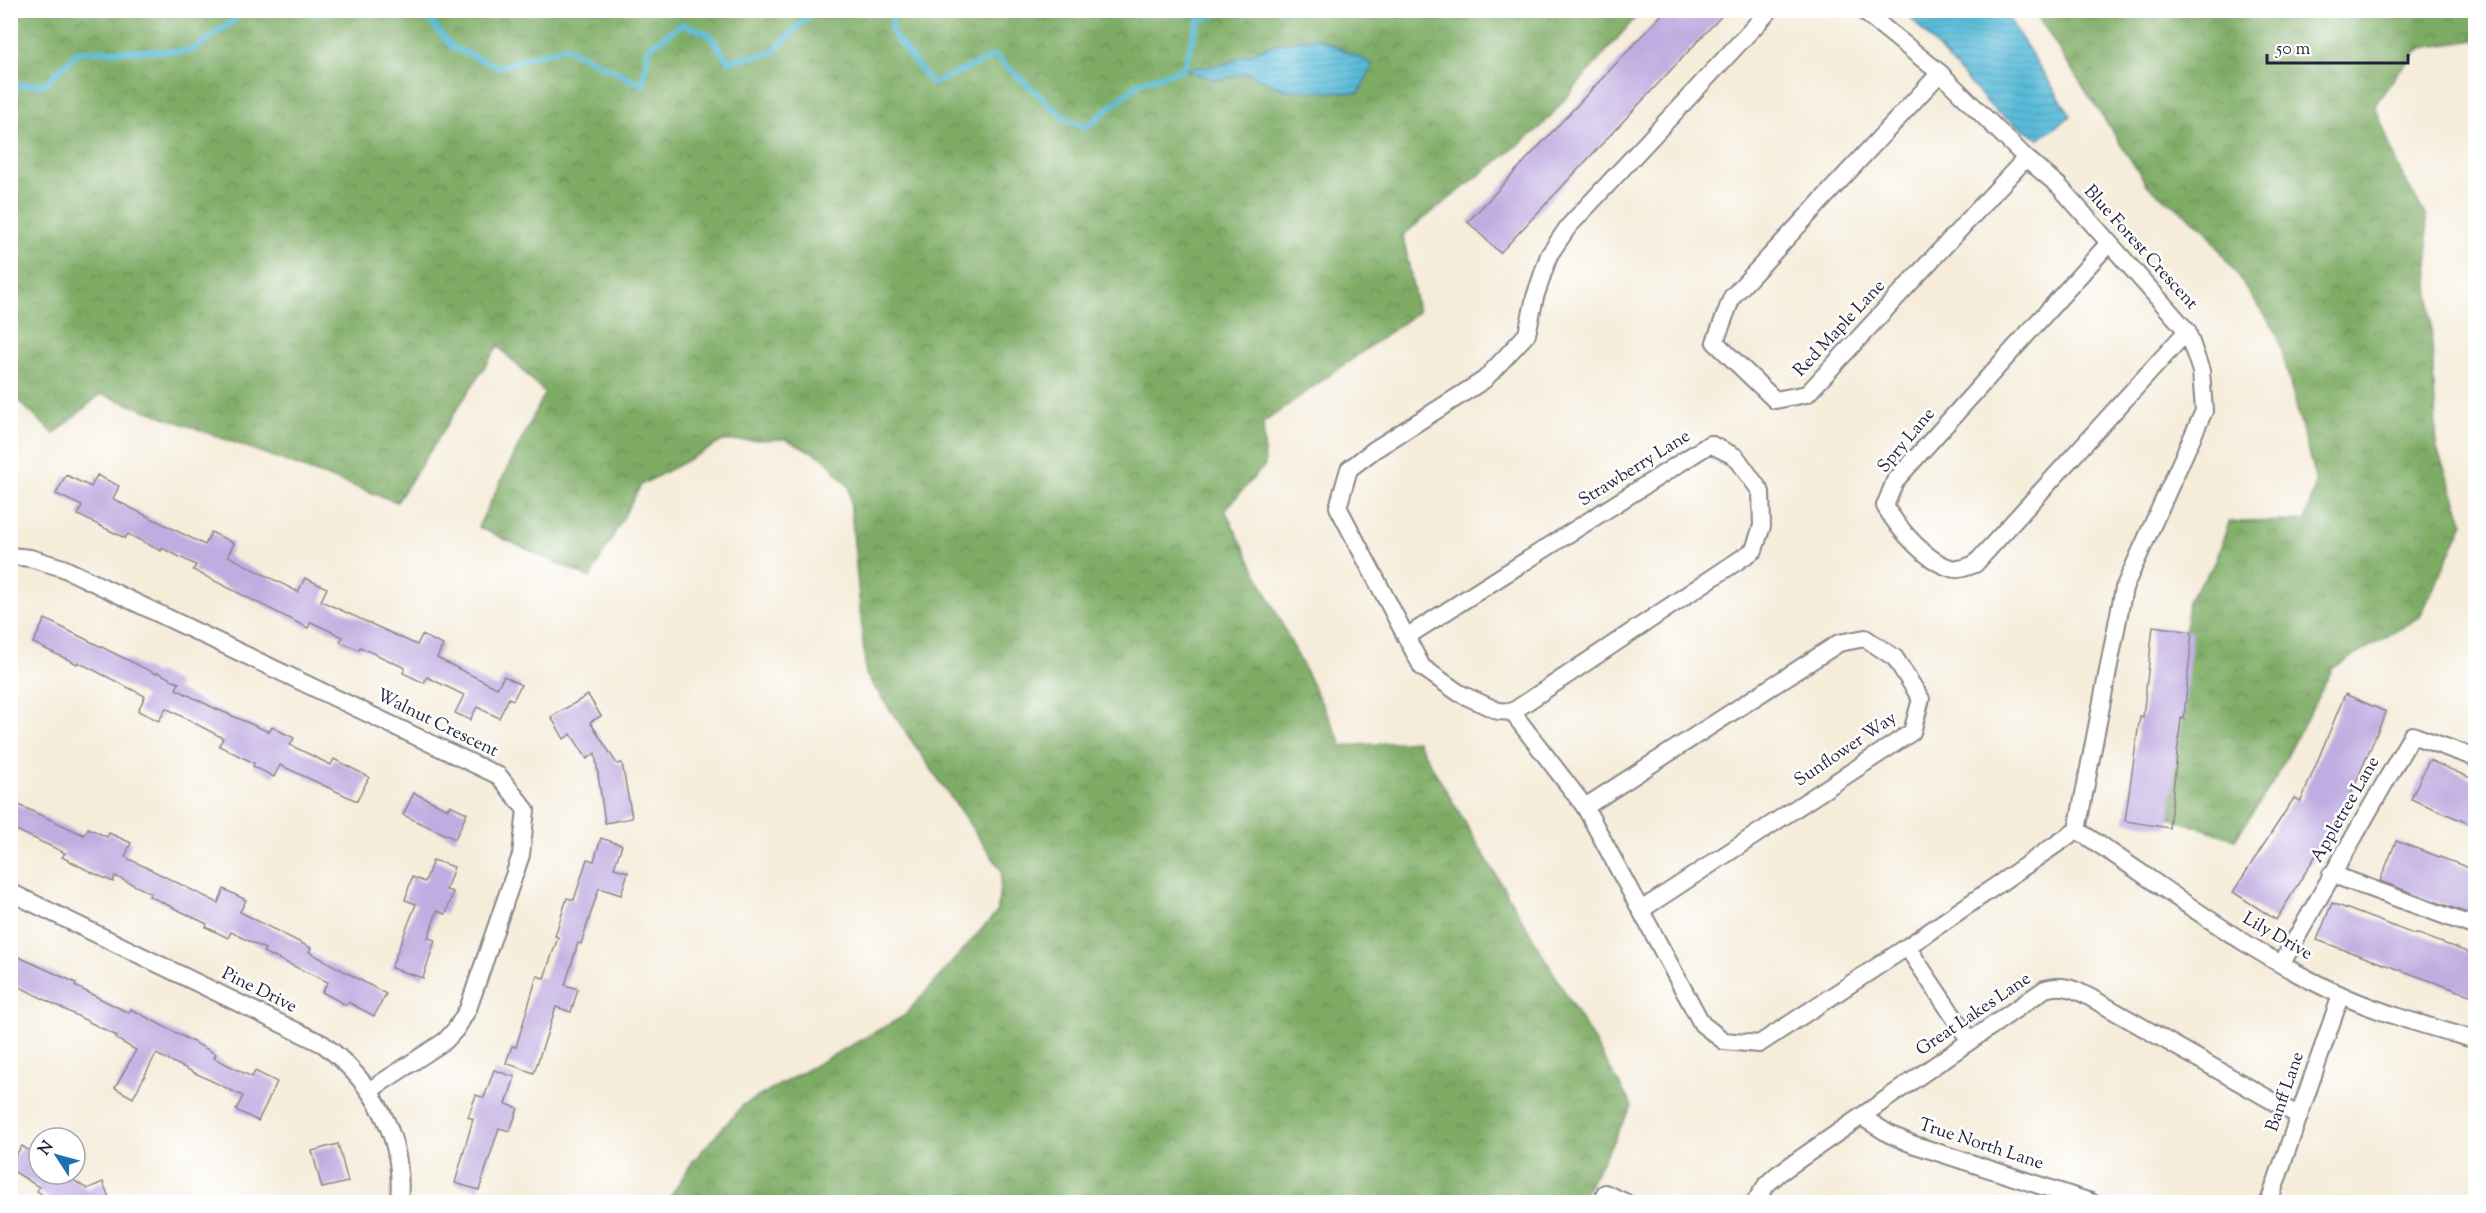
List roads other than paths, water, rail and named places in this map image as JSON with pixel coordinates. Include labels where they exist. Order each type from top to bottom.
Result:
[{"type":"street","points":[[1770,10],[1568,227],[1549,255],[1535,297],[1527,334],[1484,380],[1374,450],[1349,469],[1338,507],[1422,667],[1459,693],[1497,711],[1512,712],[1585,807],[1702,1024],[1724,1041],[1759,1044],[2077,830]]},
{"type":"street","name":"Blue Forest Crescent","points":[[1862,10],[1940,73],[2026,158],[2059,186],[2187,331],[2201,371],[2204,411],[2124,588],[2077,830]]},
{"type":"street","name":"Red Maple Lane","points":[[1940,73],[1732,297],[1715,342],[1775,400],[1807,394],[2026,158]]},
{"type":"street","name":"Spry Lane","points":[[2108,244],[1895,481],[1885,506],[1895,523],[1933,560],[1958,569],[1975,564],[2187,331]]},
{"type":"street","name":"Strawberry Lane","points":[[1406,637],[1710,444],[1736,457],[1761,492],[1762,526],[1755,550],[1512,712]]},
{"type":"street","name":"Walnut Crescent","points":[[10,556],[30,558],[63,568],[499,776],[526,810],[521,855],[468,1009],[456,1029],[445,1041],[370,1090]]},
{"type":"street","name":"Sunflower Way","points":[[1585,807],[1839,643],[1865,638],[1895,658],[1921,699],[1912,732],[1641,910]]},
{"type":"street","name":"Appletree Lane","points":[[2282,963],[2412,735],[2475,758]]},
{"type":"street","name":"Lily Drive","points":[[2077,830],[2248,945],[2341,995],[2475,1040]]},
{"type":"street","points":[[2331,874],[2475,927]]},
{"type":"street","name":"Pine Drive","points":[[10,892],[323,1044],[352,1068],[370,1090],[384,1114],[395,1145],[400,1180],[399,1203]]},
{"type":"street","points":[[1907,946],[1970,1041]]},
{"type":"street","name":"Great Lakes Lane","points":[[1755,1203],[1767,1184],[1778,1174],[2045,989],[2055,986],[2066,987],[2093,999],[2299,1116]]},
{"type":"street","name":"Banff Lane","points":[[2269,1203],[2341,995]]},
{"type":"street","name":"True North Lane","points":[[1862,1117],[1889,1134],[1912,1144],[2091,1203]]},
{"type":"street","points":[[1605,1193],[1625,1203]]},
{"type":"water","points":[[1905,11],[2004,11],[2071,116],[2039,139],[1995,111]]},
{"type":"water","points":[[1316,37],[1373,64],[1359,93],[1285,90],[1248,73],[1216,80],[1183,69],[1223,65],[1269,46]]},
{"type":"waterway","points":[[10,65],[17,85],[45,84],[79,51],[191,51],[248,10]]},
{"type":"waterway","points":[[311,10],[316,14],[325,10]]},
{"type":"waterway","points":[[421,10],[452,47],[498,67],[564,47],[643,85],[648,48],[682,24],[709,34],[728,61],[772,53],[814,10]]},
{"type":"waterway","points":[[893,10],[891,32],[932,84],[995,56],[1068,121],[1087,127],[1140,82],[1183,69],[1199,20],[1231,10]]}]
